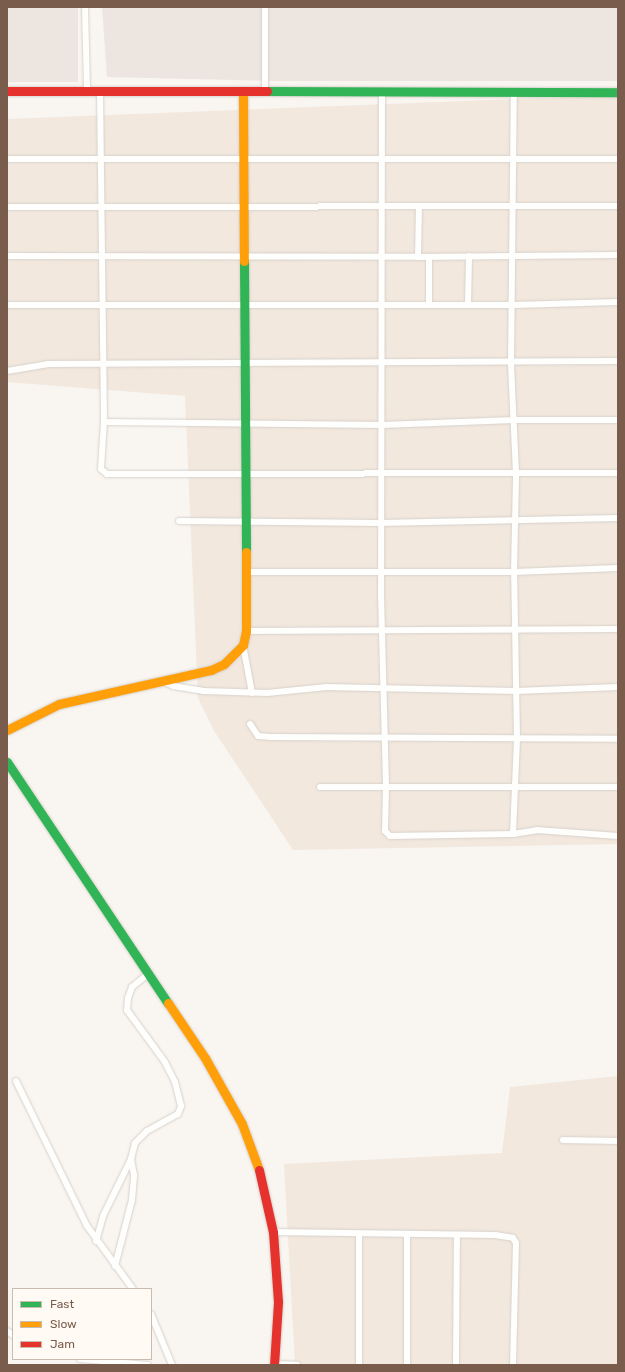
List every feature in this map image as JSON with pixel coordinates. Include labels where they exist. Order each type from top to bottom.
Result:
[{"type":"street","points":[[85,7],[87,91]]},
{"type":"street","points":[[265,92],[266,7]]},
{"type":"street","points":[[7,91],[618,92]]},
{"type":"street","points":[[100,91],[101,306],[104,422],[101,469],[107,474],[618,473]]},
{"type":"street","points":[[243,92],[246,631],[243,645],[252,692]]},
{"type":"street","points":[[382,92],[381,523],[386,787],[385,831],[390,836],[513,834],[537,830],[618,836]]},
{"type":"street","points":[[513,834],[517,738],[514,629],[516,474],[511,362],[514,255],[514,92]]},
{"type":"street","points":[[7,159],[100,158],[383,161],[514,158],[618,159]]},
{"type":"street","points":[[7,207],[244,208],[618,206]]},
{"type":"street","points":[[418,257],[419,207]]},
{"type":"street","points":[[7,256],[429,257],[618,254]]},
{"type":"street","points":[[468,305],[469,256]]},
{"type":"street","points":[[429,257],[429,304]]},
{"type":"street","points":[[7,305],[512,305],[618,302]]},
{"type":"street","points":[[7,371],[36,365],[244,365],[618,361]]},
{"type":"street","points":[[104,422],[245,422],[382,425],[514,420],[618,420]]},
{"type":"street","points":[[179,521],[381,523],[618,518]]},
{"type":"street","points":[[245,572],[514,572],[618,568]]},
{"type":"street","points":[[246,631],[618,628]]},
{"type":"street","points":[[7,730],[59,704],[211,670],[224,664],[243,645]]},
{"type":"street","points":[[162,681],[173,686],[203,691],[252,692],[383,686],[516,691],[618,687]]},
{"type":"street","points":[[250,724],[258,736],[618,739]]},
{"type":"street","points":[[7,762],[209,1064],[242,1124],[263,1181],[274,1232],[278,1280],[274,1365],[297,1365]]},
{"type":"street","points":[[320,787],[618,787]]},
{"type":"street","points":[[96,1241],[103,1216],[140,1136],[178,1114],[181,1106],[175,1082],[165,1062],[128,1010],[128,998],[132,987],[149,973]]},
{"type":"street","points":[[16,1081],[96,1241],[132,1288]]},
{"type":"street","points":[[563,1140],[618,1141]]},
{"type":"street","points":[[115,1266],[132,1200],[134,1174],[131,1158]]},
{"type":"street","points":[[274,1232],[407,1236],[508,1236],[516,1242],[513,1365]]},
{"type":"street","points":[[359,1234],[359,1365]]},
{"type":"street","points":[[456,1365],[457,1235]]},
{"type":"street","points":[[407,1236],[407,1365]]},
{"type":"street","points":[[152,1316],[172,1365]]},
{"type":"street","points":[[91,1360],[148,1365]]},
{"type":"shaded area","points":[[7,7],[78,7],[78,82],[7,82]]},
{"type":"shaded area","points":[[102,7],[618,7],[618,81],[277,81],[107,77]]},
{"type":"shaded area","points":[[618,95],[618,844],[293,850],[213,729],[198,698],[185,396],[7,382],[7,119]]},
{"type":"shaded area","points":[[618,1076],[618,1365],[295,1365],[284,1164],[502,1153],[510,1087]]},
{"type":"traffic: fast","points":[[267,91],[618,92]]},
{"type":"traffic: fast","points":[[244,261],[246,552]]},
{"type":"traffic: fast","points":[[7,762],[168,1003]]},
{"type":"traffic: slow","points":[[243,92],[244,261]]},
{"type":"traffic: slow","points":[[7,730],[59,704],[211,670],[224,664],[243,645],[246,631],[246,552]]},
{"type":"traffic: slow","points":[[168,1003],[205,1058],[242,1124],[259,1170]]},
{"type":"traffic: jam","points":[[7,91],[267,91]]},
{"type":"traffic: jam","points":[[259,1170],[273,1232],[278,1302],[274,1365]]}]
